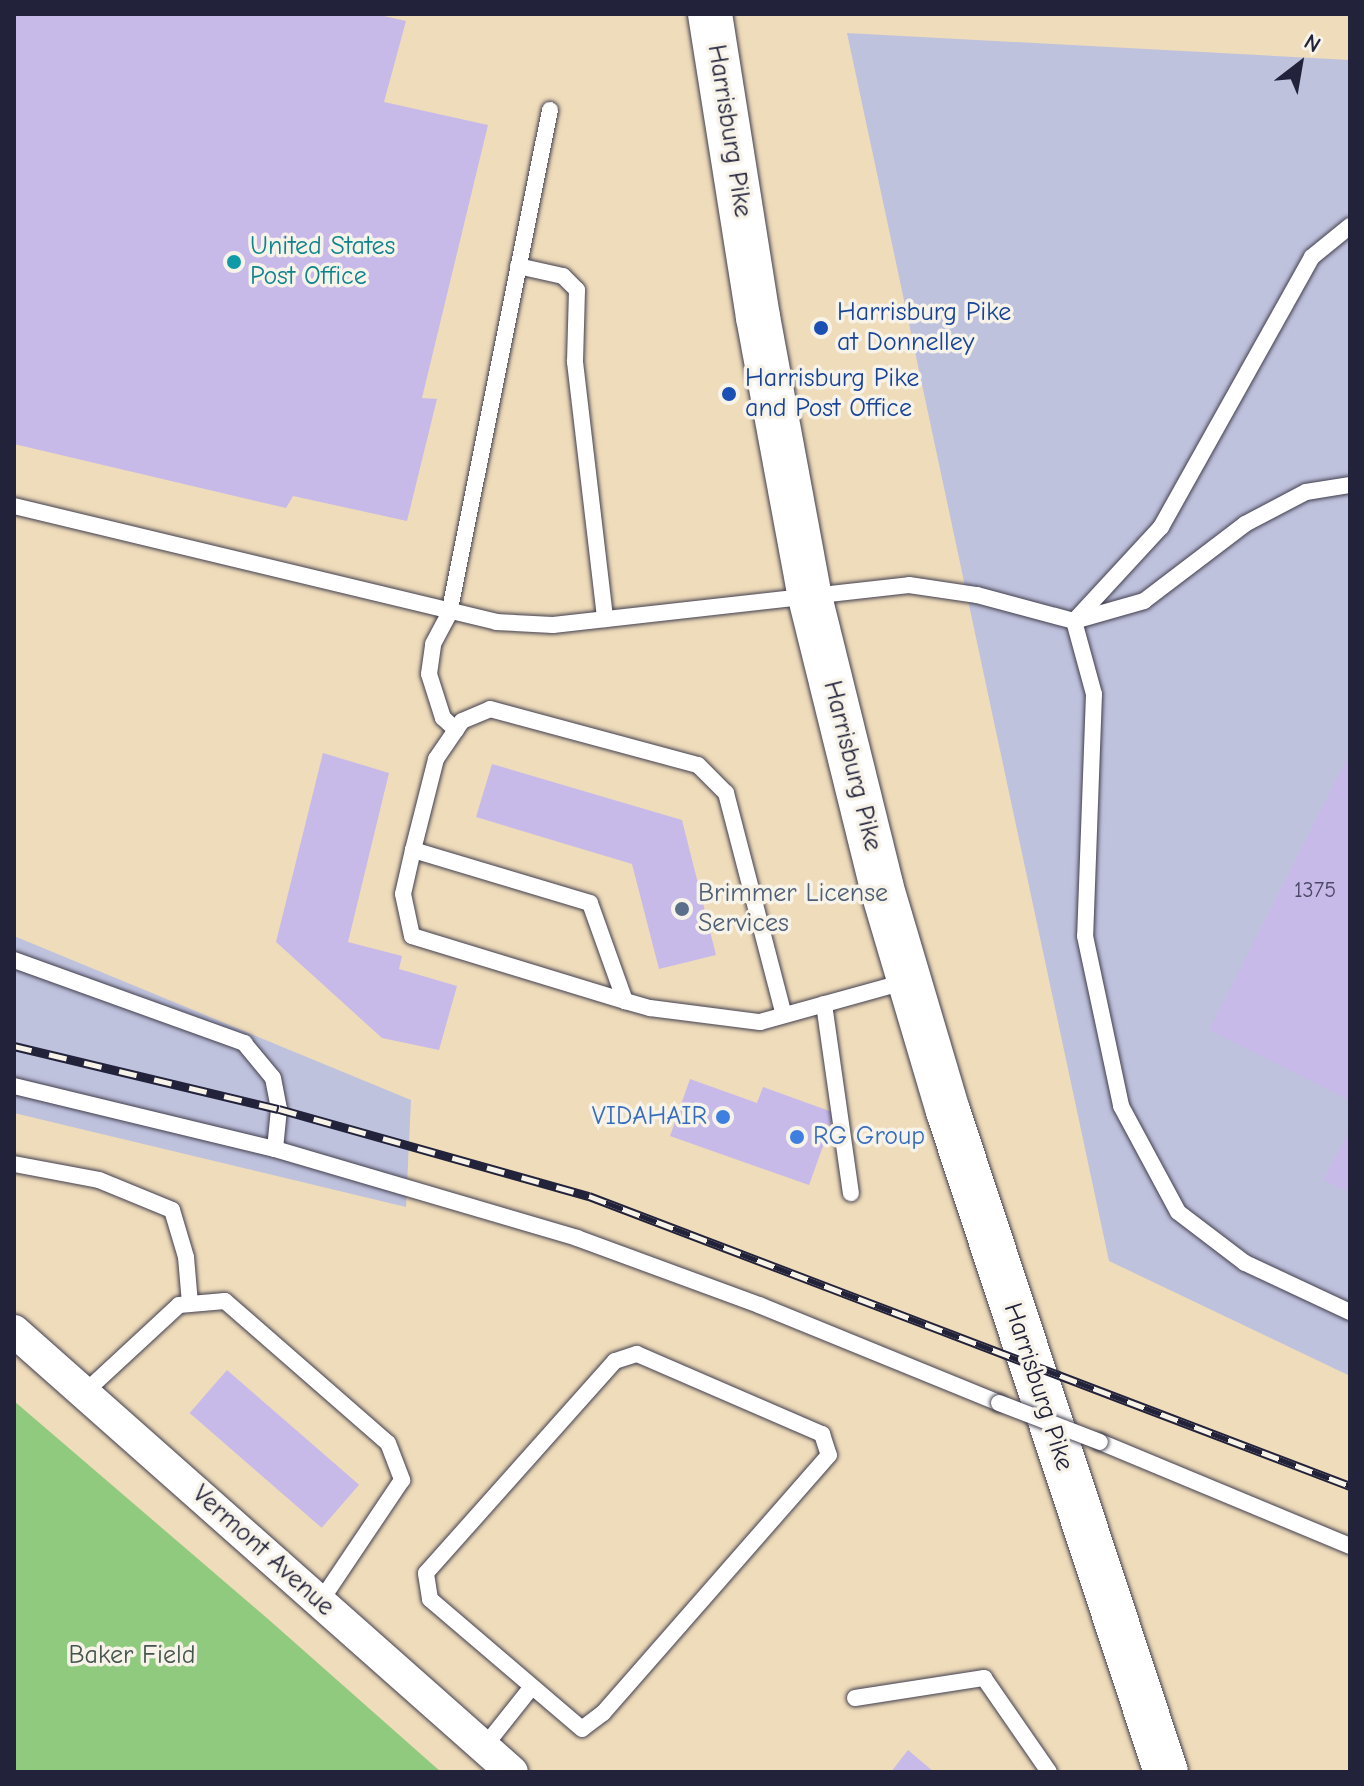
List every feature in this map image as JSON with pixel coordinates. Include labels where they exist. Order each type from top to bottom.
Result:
[{"type":"main road","name":"Harrisburg Pike","points":[[710,14],[758,317],[809,593],[910,981],[948,1111],[1166,1772]]},
{"type":"street","name":"Vermont Avenue","points":[[14,1331],[512,1772]]},
{"type":"lane","points":[[456,730],[443,718],[429,674],[433,644],[449,614],[550,110]]},
{"type":"lane","points":[[1074,621],[1161,527],[1312,257],[1350,226]]},
{"type":"lane","points":[[518,266],[563,276],[577,290],[575,362],[605,619]]},
{"type":"lane","points":[[14,506],[449,614],[524,625],[605,619],[879,585],[943,588],[1074,621],[1144,601],[1245,524],[1306,492],[1350,485]]},
{"type":"lane","points":[[1074,621],[1094,694],[1085,936],[1121,1106],[1178,1212],[1245,1263],[1350,1312]]},
{"type":"lane","points":[[784,1015],[726,793],[698,765],[490,709],[462,721],[436,759],[413,850],[403,894],[412,936],[665,1011],[760,1022],[910,981]]},
{"type":"lane","points":[[413,850],[590,903],[625,1001]]},
{"type":"lane","points":[[14,960],[244,1043],[273,1078],[279,1109],[275,1149]]},
{"type":"lane","points":[[824,1004],[851,1193]]},
{"type":"lane","points":[[14,1086],[275,1149],[577,1238],[759,1305],[1350,1546]]},
{"type":"lane","points":[[14,1164],[99,1180],[172,1210],[186,1257],[190,1304]]},
{"type":"lane","points":[[84,1393],[179,1305],[225,1301],[388,1443],[402,1480],[320,1602]]},
{"type":"lane","points":[[637,1354],[822,1434],[829,1455],[603,1713],[582,1729],[531,1688],[430,1599],[426,1573],[615,1361],[637,1354]]},
{"type":"lane","points":[[855,1698],[984,1678],[1049,1772]]},
{"type":"lane","points":[[484,1747],[531,1688]]},
{"type":"shaded area","points":[[847,33],[1350,60],[1350,1376],[1109,1261]]},
{"type":"shaded area","points":[[14,936],[411,1100],[406,1207],[14,1113]]},
{"type":"green space","name":"Baker Field","points":[[14,1401],[268,1619],[441,1772],[14,1772]]},
{"type":"building","name":"United States Post Office","points":[[14,14],[375,14],[406,21],[384,102],[488,125],[422,398],[437,399],[407,521],[293,496],[286,508],[14,444]]},
{"type":"building","points":[[1350,752],[1350,1101],[1209,1030]]},
{"type":"building","points":[[323,753],[389,773],[348,942],[402,956],[399,969],[457,986],[439,1050],[382,1038],[276,942]]},
{"type":"building","points":[[492,764],[682,820],[716,955],[659,969],[632,864],[476,817]]},
{"type":"building","points":[[690,1079],[757,1103],[763,1087],[835,1113],[809,1185],[670,1136]]},
{"type":"building","points":[[1350,1128],[1350,1193],[1323,1180]]},
{"type":"building","points":[[227,1370],[359,1485],[322,1528],[190,1413]]},
{"type":"building","points":[[908,1750],[934,1772],[891,1772]]},
{"type":"railway","points":[[14,1046],[279,1109],[589,1196],[1350,1486]]},
{"type":"place","name":"United States Post Office","points":[[234,262]]},
{"type":"place","name":"Harrisburg Pike at Donnelley","points":[[821,328]]},
{"type":"place","name":"Harrisburg Pike and Post Office","points":[[729,394]]},
{"type":"place","name":"Brimmer License Services","points":[[682,909]]},
{"type":"place","name":"VIDAHAIR","points":[[723,1117]]},
{"type":"place","name":"RG Group","points":[[797,1137]]}]
